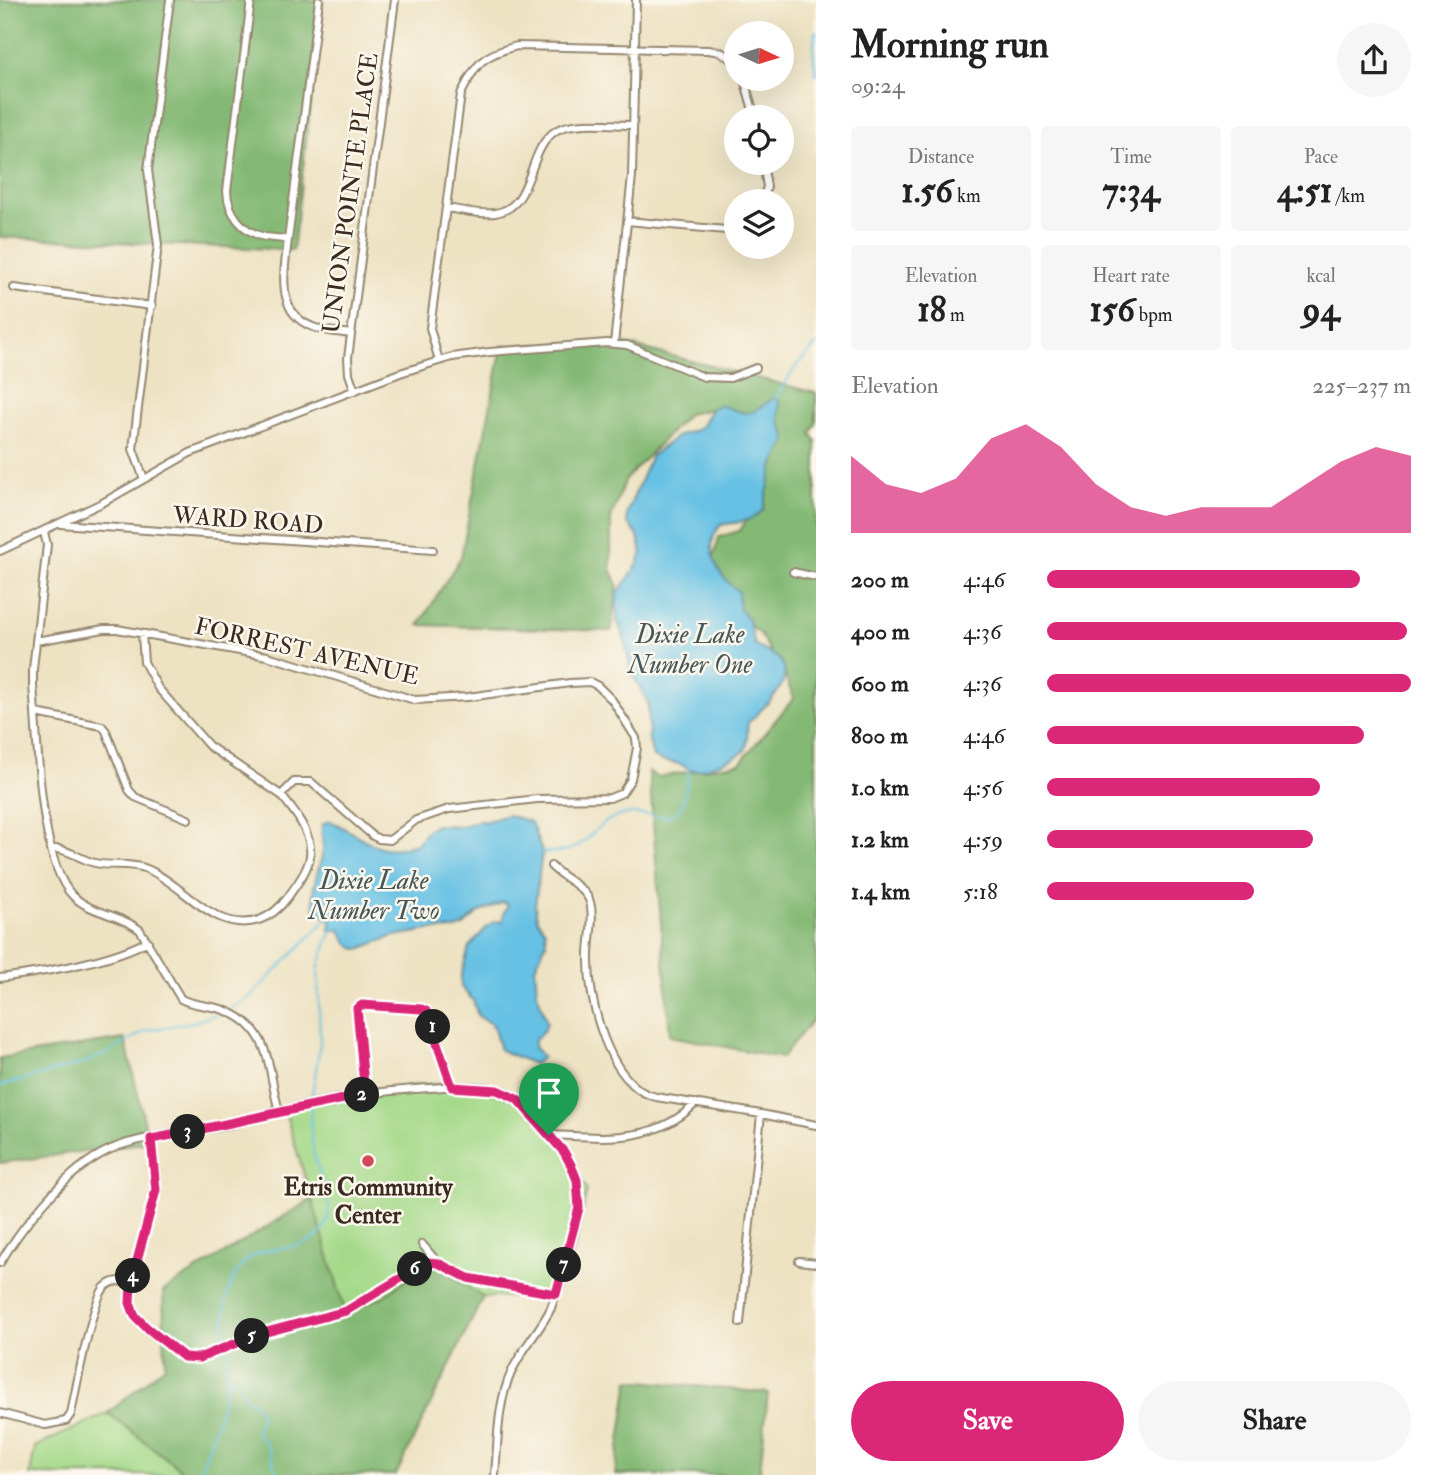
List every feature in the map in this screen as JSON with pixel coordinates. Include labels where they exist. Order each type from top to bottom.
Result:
[{"type":"street","points":[[144,479],[133,449],[158,245],[148,170],[170,0]]},
{"type":"street","points":[[251,0],[227,191],[228,201],[233,214],[250,231],[263,237],[288,240]]},
{"type":"street","points":[[319,0],[283,284],[288,303],[304,323],[316,328],[351,334]]},
{"type":"street","name":"UNION POINTE PLACE","points":[[355,391],[349,374],[348,358],[395,0]]},
{"type":"street","points":[[614,344],[632,176],[636,0]]},
{"type":"street","points":[[439,361],[430,328],[461,94],[473,70],[493,52],[517,46],[635,47],[708,50],[724,54]]},
{"type":"street","points":[[446,208],[494,213],[510,208],[522,195],[542,144],[559,129],[577,125],[633,125]]},
{"type":"street","points":[[627,221],[724,230]]},
{"type":"street","points":[[15,288],[152,306]]},
{"type":"street","points":[[0,551],[60,524],[190,453],[439,361],[490,352],[614,344],[627,345],[704,377],[730,378],[756,368]]},
{"type":"street","name":"WARD ROAD","points":[[60,524],[433,550]]},
{"type":"street","points":[[44,532],[47,545],[33,669],[50,849],[61,880],[74,897],[91,908],[131,923],[148,941],[181,999],[227,1011],[256,1032],[271,1065],[278,1111]]},
{"type":"street","points":[[793,572],[816,578]]},
{"type":"street","name":"FORREST AVENUE","points":[[36,641],[104,629],[142,634],[267,656],[415,700],[468,697],[590,682],[612,700],[636,738],[637,748],[631,779],[622,793],[610,798],[537,799],[438,811],[416,820],[395,838],[385,840],[373,836],[311,782],[294,782],[281,795]]},
{"type":"street","points":[[50,849],[63,849],[96,863],[130,864],[145,868],[161,876],[218,917],[236,922],[254,921],[270,915],[283,904],[306,870],[311,846],[307,835],[281,795],[209,746],[167,698],[150,676],[144,662],[142,634]]},
{"type":"street","points":[[36,713],[102,726],[106,730],[129,790],[135,797],[188,819]]},
{"type":"street","points":[[551,866],[559,875],[583,890],[590,902],[590,980],[611,1056],[631,1083],[643,1093],[656,1097],[816,1125]]},
{"type":"street","points":[[0,978],[39,973],[83,962],[148,941]]},
{"type":"street","points":[[365,1095],[357,1008],[362,1005],[426,1011],[452,1087]]},
{"type":"street","points":[[0,1263],[34,1215],[76,1172],[105,1152],[119,1146],[365,1095],[452,1087],[478,1087],[509,1095],[523,1105],[571,1165],[579,1197],[577,1218],[546,1320],[518,1359],[506,1384],[495,1475]]},
{"type":"street","points":[[549,1135],[606,1137],[645,1133],[674,1122],[696,1103]]},
{"type":"street","points":[[740,1323],[761,1114]]},
{"type":"street","points":[[151,1139],[156,1190],[131,1283],[130,1303],[135,1316],[175,1352],[188,1359],[199,1358],[259,1334],[346,1311],[422,1264],[438,1263]]},
{"type":"street","points":[[422,1244],[438,1263],[468,1278],[556,1294]]},
{"type":"street","points":[[799,1261],[816,1263]]},
{"type":"street","points":[[0,1413],[45,1425],[66,1421],[71,1414],[86,1342],[103,1289],[114,1281],[131,1283]]},
{"type":"green space","points":[[0,0],[323,0],[293,250],[0,237]]},
{"type":"green space","points":[[621,343],[816,393],[816,424],[811,434],[816,440],[816,1015],[782,1058],[670,1036],[649,772],[658,777],[740,763],[794,698],[784,674],[759,633],[744,621],[716,580],[713,560],[719,537],[739,531],[755,509],[715,408],[688,414],[625,480],[611,518],[611,569],[618,585],[611,631],[419,625],[461,557],[502,346]]},
{"type":"green space","points":[[125,1039],[149,1142],[0,1163],[0,1058]]},
{"type":"green space","points":[[457,1084],[519,1100],[559,1138],[587,1190],[576,1244],[553,1297],[483,1297],[430,1262],[381,1298],[345,1311],[284,1108],[363,1097],[415,1085]]},
{"type":"green space","points":[[312,1199],[345,1311],[381,1298],[430,1262],[483,1297],[396,1475],[188,1475],[108,1413],[165,1366],[163,1291]]},
{"type":"green space","points":[[629,1380],[768,1393],[760,1470],[762,1475],[615,1475]]},
{"type":"green space","points":[[108,1413],[188,1475],[30,1475],[35,1447]]},
{"type":"water","name":"Dixie Lake Number One","points":[[774,398],[779,400],[779,419],[787,439],[774,464],[763,510],[749,519],[721,525],[715,533],[712,551],[724,578],[738,591],[739,608],[748,619],[755,645],[779,659],[784,668],[784,676],[776,694],[748,723],[745,750],[712,766],[691,769],[653,757],[649,740],[648,702],[631,672],[624,637],[617,620],[617,594],[637,566],[642,553],[638,536],[627,522],[627,513],[651,456],[679,435],[696,430],[703,424],[711,409],[719,405],[744,413],[753,412]]},
{"type":"water","name":"Dixie Lake Number Two","points":[[508,815],[531,822],[542,852],[535,905],[537,919],[545,930],[546,943],[535,967],[537,993],[547,1023],[534,1041],[534,1047],[543,1057],[534,1064],[500,1050],[493,1025],[478,1016],[473,1000],[461,987],[461,976],[469,947],[486,928],[494,922],[503,921],[503,914],[508,906],[504,902],[477,913],[464,926],[456,929],[394,936],[359,949],[350,945],[341,930],[330,930],[331,919],[316,913],[313,897],[323,851],[322,827],[329,821],[374,845],[396,848],[417,844],[427,830],[436,825],[464,826],[479,820],[483,822]]},
{"type":"waterway","points":[[816,31],[813,51],[816,74]]},
{"type":"waterway","points":[[775,398],[797,365],[816,345]]},
{"type":"waterway","points":[[542,852],[559,852],[580,845],[601,826],[622,815],[675,814],[684,799],[689,768]]},
{"type":"waterway","points":[[228,1010],[249,998],[329,917]]},
{"type":"waterway","points":[[311,1101],[320,1044],[318,970],[333,929]]},
{"type":"waterway","points":[[0,1086],[84,1063],[108,1053],[145,1031],[197,1021],[223,1012]]},
{"type":"waterway","points":[[226,1345],[225,1307],[238,1270],[257,1254],[306,1243],[322,1232],[327,1222],[329,1207],[314,1155],[311,1106]]},
{"type":"waterway","points":[[199,1475],[223,1400],[227,1351]]},
{"type":"waterway","points":[[228,1374],[240,1385],[245,1398],[254,1402],[261,1416],[256,1431],[268,1447],[277,1475]]},
{"type":"place","name":"Etris Community Center","points":[[368,1161]]},
{"type":"route","points":[[359,1006],[426,1011],[452,1087],[478,1087],[509,1095],[523,1105],[549,1135],[571,1165],[577,1180],[579,1197],[577,1218],[556,1294],[468,1278],[453,1273],[438,1263],[428,1262],[346,1311],[259,1334],[199,1358],[188,1359],[175,1352],[135,1316],[130,1303],[131,1283],[156,1190],[151,1139],[365,1095],[357,1008],[359,1006]]}]
